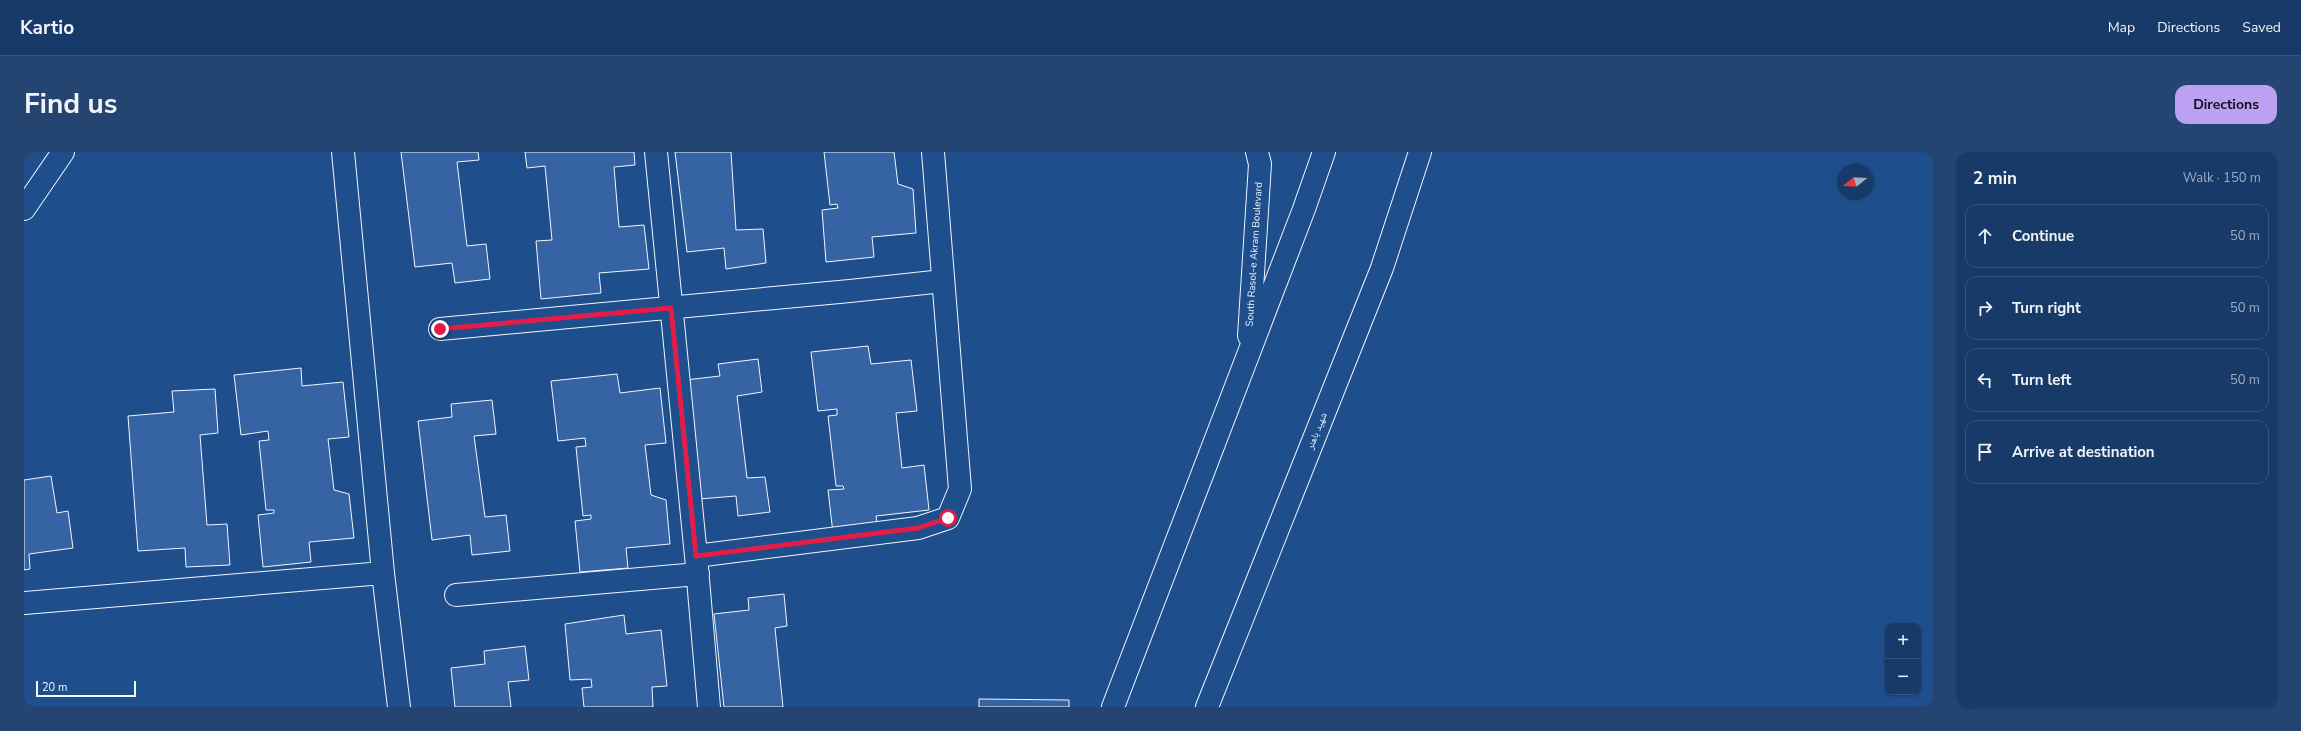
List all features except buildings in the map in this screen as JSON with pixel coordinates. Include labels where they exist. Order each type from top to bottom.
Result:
[{"type":"street","points":[[24,209],[63,152]]},
{"type":"street","points":[[343,152],[383,573],[399,707]]},
{"type":"street","points":[[656,152],[697,565],[709,707]]},
{"type":"street","points":[[456,595],[697,565],[918,528],[948,518],[960,489],[933,152]]},
{"type":"street","name":"South Rasol-e Akram Boulevard","points":[[1247,357],[1260,164],[1257,152]]},
{"type":"street","points":[[1112,707],[1304,209],[1324,152]]},
{"type":"street","name":"شهید باهنر","points":[[1207,707],[1382,268],[1420,152]]},
{"type":"street","points":[[440,329],[943,281]]},
{"type":"street","points":[[24,603],[383,573]]},
{"type":"route","points":[[440,329],[671,308],[696,556],[918,528],[948,518]]}]
